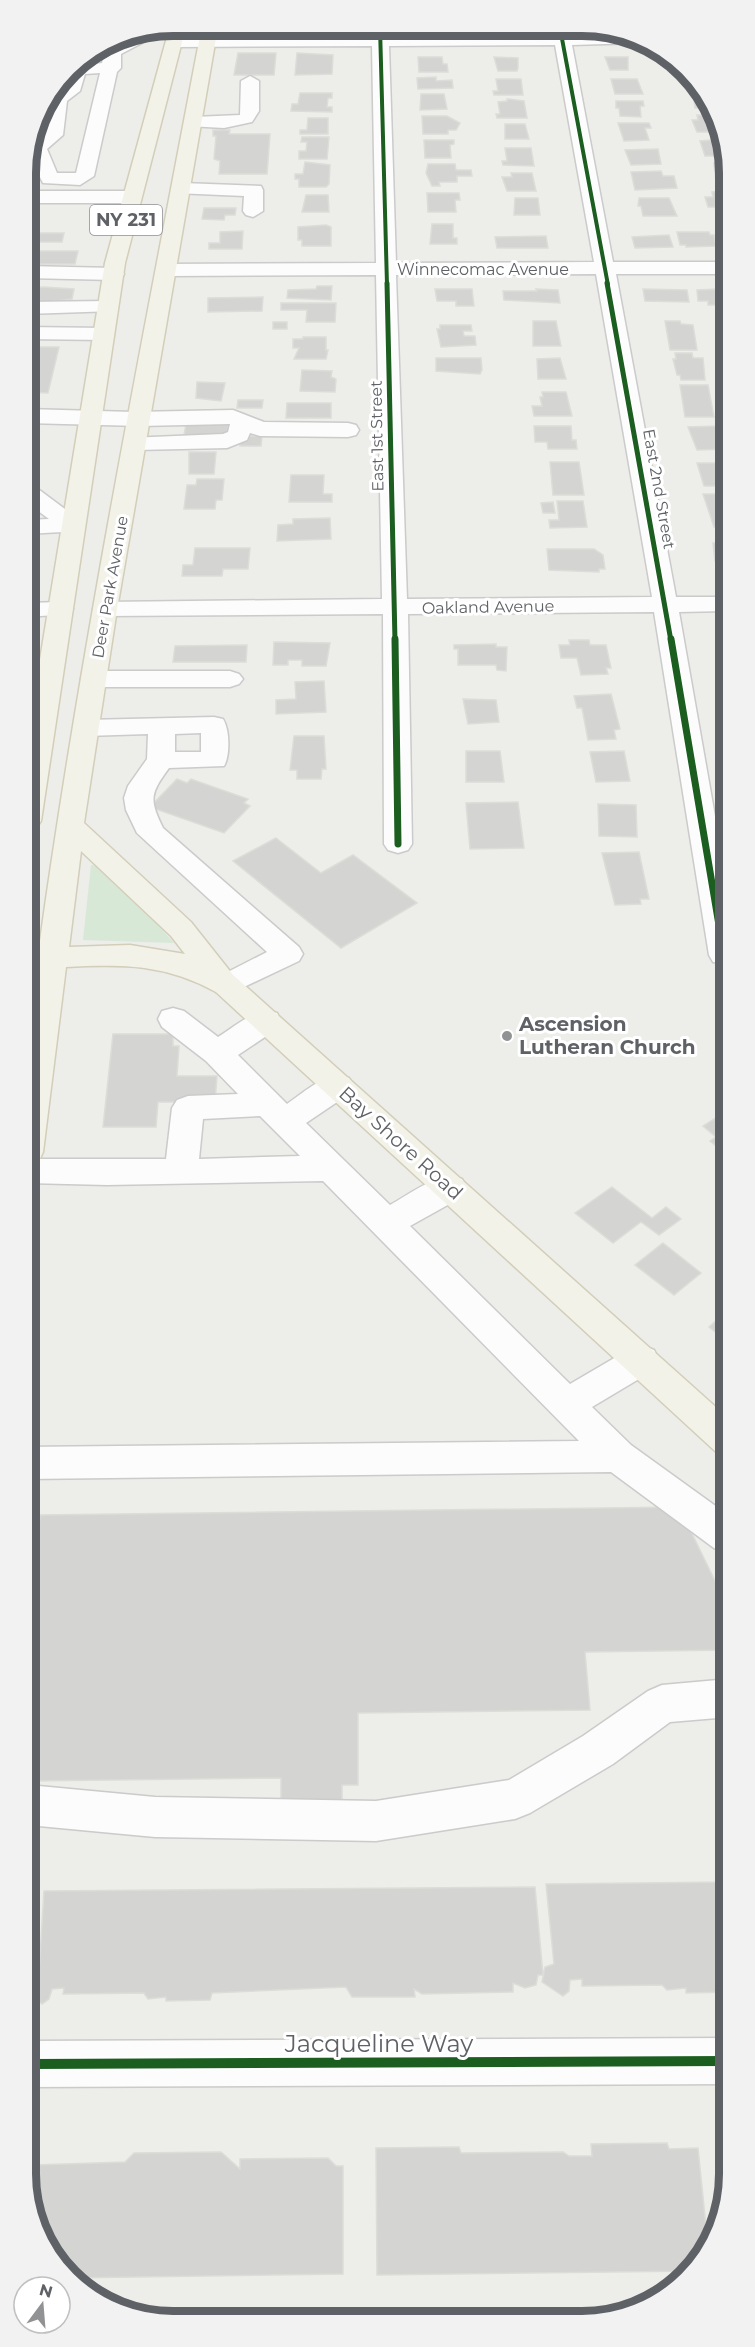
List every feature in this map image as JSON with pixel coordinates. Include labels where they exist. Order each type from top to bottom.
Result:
[{"type":"main road","name":"NY 231","points":[[36,704],[39,665],[61,609],[124,210],[176,36]]},
{"type":"main road","name":"Deer Park Avenue","points":[[36,1018],[40,959],[70,825],[105,609],[168,270],[208,36]]},
{"type":"main road","points":[[70,825],[181,929],[227,985]]},
{"type":"main road","name":"Bay Shore Road","points":[[40,959],[92,956],[163,958],[195,966],[227,985],[719,1432]]},
{"type":"street","name":"East 1st Street","points":[[380,36],[395,609],[398,844]]},
{"type":"street","name":"East 2nd Street","points":[[562,36],[666,604],[719,925]]},
{"type":"street","points":[[36,195],[65,188],[85,176],[112,66],[113,53],[118,47]]},
{"type":"street","points":[[83,70],[112,66]]},
{"type":"street","points":[[39,145],[54,135],[58,99],[71,91],[75,77]]},
{"type":"street","points":[[194,122],[237,122],[246,119],[249,115],[250,81]]},
{"type":"street","points":[[37,156],[50,179],[65,188],[124,210]]},
{"type":"street","points":[[182,189],[254,190],[253,211]]},
{"type":"street","name":"Winnecomac Avenue","points":[[168,270],[719,268]]},
{"type":"street","points":[[36,273],[114,274]]},
{"type":"street","points":[[36,306],[108,308]]},
{"type":"street","points":[[36,333],[104,334]]},
{"type":"street","points":[[36,416],[90,418],[227,441],[239,435],[241,421],[260,429],[348,430]]},
{"type":"street","points":[[36,502],[73,526]]},
{"type":"street","points":[[36,527],[73,526]]},
{"type":"street","name":"Oakland Avenue","points":[[105,609],[395,609],[719,604]]},
{"type":"street","points":[[36,610],[61,609]]},
{"type":"street","points":[[94,679],[230,679]]},
{"type":"street","points":[[86,728],[214,725],[214,760],[162,760]]},
{"type":"street","points":[[162,726],[162,760],[142,786],[138,798],[140,810],[151,833],[179,855],[288,954],[227,985]]},
{"type":"street","points":[[173,1020],[218,1053],[618,1456],[719,1529]]},
{"type":"street","points":[[218,1053],[266,1021]]},
{"type":"street","points":[[180,1172],[188,1108],[276,1112],[338,1086]]},
{"type":"street","points":[[36,1171],[180,1172],[332,1168]]},
{"type":"street","points":[[386,1222],[450,1188]]},
{"type":"street","points":[[566,1404],[641,1360]]},
{"type":"street","points":[[36,1463],[618,1456]]},
{"type":"street","points":[[36,1805],[155,1817],[376,1821],[515,1799],[598,1750],[662,1704],[719,1699]]},
{"type":"street","name":"Jacqueline Way","points":[[36,2064],[719,2061]]},
{"type":"green space","points":[[91,865],[104,866],[174,943],[83,940]]},
{"type":"building","points":[[238,53],[276,53],[274,75],[234,75]]},
{"type":"building","points":[[297,53],[333,55],[332,74],[295,75]]},
{"type":"building","points":[[418,57],[442,57],[443,64],[447,64],[448,72],[419,72]]},
{"type":"building","points":[[494,57],[518,58],[517,71],[498,71]]},
{"type":"building","points":[[605,57],[628,57],[628,70],[610,70]]},
{"type":"building","points":[[436,77],[436,81],[452,80],[453,88],[418,89],[417,78]]},
{"type":"building","points":[[496,79],[521,79],[523,95],[494,95],[493,91],[498,91]]},
{"type":"building","points":[[611,79],[637,79],[643,94],[615,94]]},
{"type":"building","points":[[300,93],[332,93],[332,98],[328,98],[327,107],[332,107],[332,112],[291,111],[292,104],[298,104]]},
{"type":"building","points":[[694,93],[703,108],[695,108]]},
{"type":"building","points":[[421,94],[444,94],[447,109],[420,110]]},
{"type":"building","points":[[507,99],[524,101],[527,118],[497,118],[496,114],[500,114],[498,102],[507,101]]},
{"type":"building","points":[[616,101],[643,101],[644,106],[640,106],[641,117],[620,116],[619,108],[616,108]]},
{"type":"building","points":[[697,115],[706,115],[713,132],[697,132],[692,120],[698,120]]},
{"type":"building","points":[[422,116],[447,116],[460,123],[456,130],[448,130],[448,134],[423,134]]},
{"type":"building","points":[[308,118],[328,118],[328,134],[300,134],[300,130],[307,130]]},
{"type":"building","points":[[618,123],[649,123],[651,128],[645,128],[649,140],[624,141]]},
{"type":"building","points":[[505,124],[525,124],[529,139],[505,139]]},
{"type":"building","points":[[213,130],[230,130],[229,134],[270,134],[267,174],[219,174],[220,161],[214,159],[216,136],[213,136]]},
{"type":"building","points":[[302,137],[329,137],[327,159],[299,159],[299,151],[306,151],[307,142],[301,142]]},
{"type":"building","points":[[424,140],[454,140],[454,144],[450,145],[451,158],[425,158]]},
{"type":"building","points":[[715,140],[718,156],[705,156],[700,141]]},
{"type":"building","points":[[505,148],[531,148],[534,166],[503,165],[502,161],[507,161]]},
{"type":"building","points":[[658,149],[661,164],[631,165],[625,150]]},
{"type":"building","points":[[305,162],[330,165],[329,184],[326,187],[299,187],[299,179],[295,179],[295,174],[303,174]]},
{"type":"building","points":[[714,163],[718,163],[719,182],[716,182]]},
{"type":"building","points":[[428,164],[455,164],[456,170],[471,170],[472,176],[457,176],[457,182],[439,182],[440,186],[432,186],[426,173]]},
{"type":"building","points":[[661,171],[663,176],[674,176],[677,188],[635,190],[631,172]]},
{"type":"building","points":[[511,173],[532,173],[536,191],[507,191],[502,177],[512,177]]},
{"type":"building","points":[[712,192],[719,192],[719,213],[715,207],[708,207],[705,197],[713,197]]},
{"type":"building","points":[[427,193],[459,193],[460,200],[455,200],[456,212],[428,212]]},
{"type":"building","points":[[306,195],[328,195],[329,212],[302,212]]},
{"type":"building","points":[[515,198],[538,198],[540,215],[514,215]]},
{"type":"building","points":[[639,198],[669,198],[677,216],[643,216],[641,206],[638,206]]},
{"type":"building","points":[[204,208],[236,208],[235,215],[225,215],[224,220],[202,219]]},
{"type":"building","points":[[432,224],[453,224],[453,238],[457,238],[457,244],[430,244]]},
{"type":"building","points":[[326,225],[331,227],[331,246],[302,246],[302,240],[298,240],[298,227]]},
{"type":"building","points":[[243,231],[242,249],[209,249],[209,243],[220,243],[220,232]]},
{"type":"building","points":[[677,232],[709,232],[710,235],[714,235],[716,246],[686,247],[686,245],[680,245]]},
{"type":"building","points":[[36,233],[64,233],[62,242],[36,242]]},
{"type":"building","points":[[669,235],[673,247],[635,248],[632,237]]},
{"type":"building","points":[[546,236],[548,248],[497,248],[495,237]]},
{"type":"building","points":[[36,251],[78,251],[75,264],[36,264]]},
{"type":"building","points":[[317,286],[332,286],[331,300],[287,298],[288,290],[316,289]]},
{"type":"building","points":[[36,288],[74,289],[72,299],[49,302],[36,301]]},
{"type":"building","points":[[435,289],[472,289],[474,306],[456,306],[456,301],[437,301]]},
{"type":"building","points":[[536,289],[558,290],[560,303],[504,300],[503,291],[537,291]]},
{"type":"building","points":[[643,289],[687,290],[689,302],[645,301]]},
{"type":"building","points":[[719,289],[719,305],[708,305],[708,301],[698,301],[697,290]]},
{"type":"building","points":[[263,297],[262,311],[208,312],[208,298]]},
{"type":"building","points":[[281,303],[336,303],[335,322],[306,322],[307,310],[281,310]]},
{"type":"building","points":[[533,321],[556,321],[561,346],[533,346]]},
{"type":"building","points":[[665,321],[680,321],[681,324],[693,325],[697,350],[670,350]]},
{"type":"building","points":[[273,322],[287,322],[287,329],[273,329]]},
{"type":"building","points":[[440,325],[471,325],[472,331],[463,331],[464,336],[475,336],[476,345],[441,347],[437,329],[440,329]]},
{"type":"building","points":[[303,337],[326,337],[326,350],[328,350],[326,359],[294,359],[299,348],[293,348],[293,339],[303,339]]},
{"type":"building","points":[[36,347],[59,347],[48,393],[36,392]]},
{"type":"building","points":[[675,353],[692,353],[693,358],[703,358],[705,380],[681,380],[680,375],[677,375],[673,359],[676,359]]},
{"type":"building","points":[[436,358],[481,358],[482,370],[480,374],[436,371]]},
{"type":"building","points":[[560,358],[566,379],[538,379],[537,359]]},
{"type":"building","points":[[302,370],[332,371],[331,377],[336,379],[335,392],[300,391]]},
{"type":"building","points":[[197,382],[225,383],[221,401],[196,398]]},
{"type":"building","points":[[680,385],[708,385],[714,417],[685,417]]},
{"type":"building","points":[[542,392],[566,392],[572,416],[534,416],[532,406],[542,406],[540,397],[543,397]]},
{"type":"building","points":[[238,400],[263,400],[262,408],[237,408]]},
{"type":"building","points":[[287,403],[331,403],[331,418],[286,418]]},
{"type":"building","points":[[186,424],[228,425],[227,440],[189,440],[190,435],[184,435]]},
{"type":"building","points":[[534,426],[571,426],[572,440],[576,440],[577,449],[548,449],[547,442],[535,442]]},
{"type":"building","points":[[718,426],[719,449],[697,450],[688,427]]},
{"type":"building","points":[[241,436],[262,436],[261,446],[240,446]]},
{"type":"building","points":[[189,452],[216,452],[214,474],[189,474]]},
{"type":"building","points":[[550,462],[579,462],[584,495],[553,495]]},
{"type":"building","points":[[697,463],[719,463],[719,486],[704,486]]},
{"type":"building","points":[[291,475],[324,475],[323,494],[332,494],[332,502],[289,502]]},
{"type":"building","points":[[197,479],[224,479],[222,500],[216,500],[215,509],[184,509],[187,485],[196,485]]},
{"type":"building","points":[[703,494],[719,494],[719,527],[714,527]]},
{"type":"building","points":[[557,501],[583,501],[587,527],[550,528],[549,520],[559,520]]},
{"type":"building","points":[[553,502],[555,513],[543,513],[541,503]]},
{"type":"building","points":[[330,518],[331,539],[277,541],[278,525],[293,524],[293,519]]},
{"type":"building","points":[[713,543],[719,543],[719,565],[718,561],[715,561]]},
{"type":"building","points":[[195,548],[250,548],[248,569],[223,569],[222,576],[182,576],[183,565],[193,565]]},
{"type":"building","points":[[547,549],[594,549],[603,555],[605,569],[599,569],[599,572],[549,570]]},
{"type":"building","points":[[569,640],[589,640],[590,645],[606,645],[611,668],[606,668],[608,674],[581,675],[577,658],[561,658],[559,645],[570,645]]},
{"type":"building","points":[[274,642],[330,643],[326,666],[302,666],[302,660],[288,660],[288,665],[273,665]]},
{"type":"building","points":[[496,644],[496,647],[507,647],[506,671],[497,670],[496,665],[458,665],[458,649],[454,649],[454,645]]},
{"type":"building","points":[[247,645],[246,662],[173,662],[175,646]]},
{"type":"building","points":[[324,681],[326,712],[276,714],[276,700],[296,699],[295,682]]},
{"type":"building","points":[[611,694],[620,729],[614,730],[616,739],[588,740],[582,708],[577,708],[574,696]]},
{"type":"building","points":[[463,699],[496,700],[499,722],[468,724]]},
{"type":"building","points":[[294,736],[324,736],[326,769],[322,769],[321,779],[297,779],[297,770],[290,770]]},
{"type":"building","points":[[466,751],[500,751],[504,782],[466,782]]},
{"type":"building","points":[[624,751],[630,781],[596,782],[590,752]]},
{"type":"building","points":[[177,779],[187,783],[191,779],[248,799],[244,803],[250,806],[224,833],[150,807]]},
{"type":"building","points":[[518,802],[524,848],[470,849],[466,803]]},
{"type":"building","points":[[598,804],[636,805],[637,837],[599,836]]},
{"type":"building","points":[[276,838],[321,873],[353,855],[417,903],[341,948],[233,861]]},
{"type":"building","points":[[639,852],[649,899],[640,899],[641,904],[615,905],[602,853]]},
{"type":"building","points":[[113,1034],[173,1034],[173,1046],[179,1046],[177,1076],[217,1076],[215,1102],[158,1102],[156,1127],[103,1127]]},
{"type":"building","points":[[719,1116],[719,1148],[710,1141],[716,1137],[703,1126]]},
{"type":"building","points":[[612,1187],[652,1218],[666,1207],[681,1219],[659,1235],[641,1222],[613,1243],[575,1213]]},
{"type":"building","points":[[663,1243],[701,1273],[674,1295],[635,1265]]},
{"type":"building","points":[[719,1318],[719,1335],[709,1327]]},
{"type":"building","points":[[679,1507],[716,1583],[717,1592],[719,1592],[719,1650],[585,1652],[590,1710],[358,1713],[358,1785],[342,1785],[342,1801],[281,1802],[281,1778],[36,1781],[36,1553],[40,1515]]},
{"type":"building","points":[[719,1882],[719,1992],[686,1993],[686,1988],[667,1990],[662,1985],[582,1986],[582,1979],[570,1980],[569,1991],[563,1996],[542,1982],[545,1967],[554,1964],[546,1884]]},
{"type":"building","points":[[535,1887],[543,1975],[538,1975],[536,1985],[525,1988],[513,1983],[513,1992],[422,1994],[414,1989],[415,1997],[352,1997],[346,1987],[212,1993],[210,2000],[166,2001],[166,1997],[148,1999],[144,1993],[63,1994],[64,1988],[52,1989],[49,1999],[42,2004],[36,1999],[36,1973],[39,1972],[44,1891]]},
{"type":"building","points":[[667,2143],[669,2149],[698,2148],[707,2232],[691,2258],[678,2271],[377,2275],[376,2148],[459,2147],[461,2153],[563,2152],[569,2156],[592,2156],[591,2144]]},
{"type":"building","points":[[221,2152],[240,2169],[240,2159],[328,2158],[336,2166],[343,2166],[343,2274],[84,2278],[64,2258],[54,2243],[46,2227],[36,2183],[36,2165],[125,2162],[134,2153]]},
{"type":"cycle path","points":[[380,36],[395,609],[398,844]]},
{"type":"cycle path","points":[[561,36],[650,513],[719,925]]},
{"type":"cycle path","points":[[36,2064],[719,2061]]},
{"type":"place","name":"Ascension Lutheran Church","points":[[507,1036]]}]
